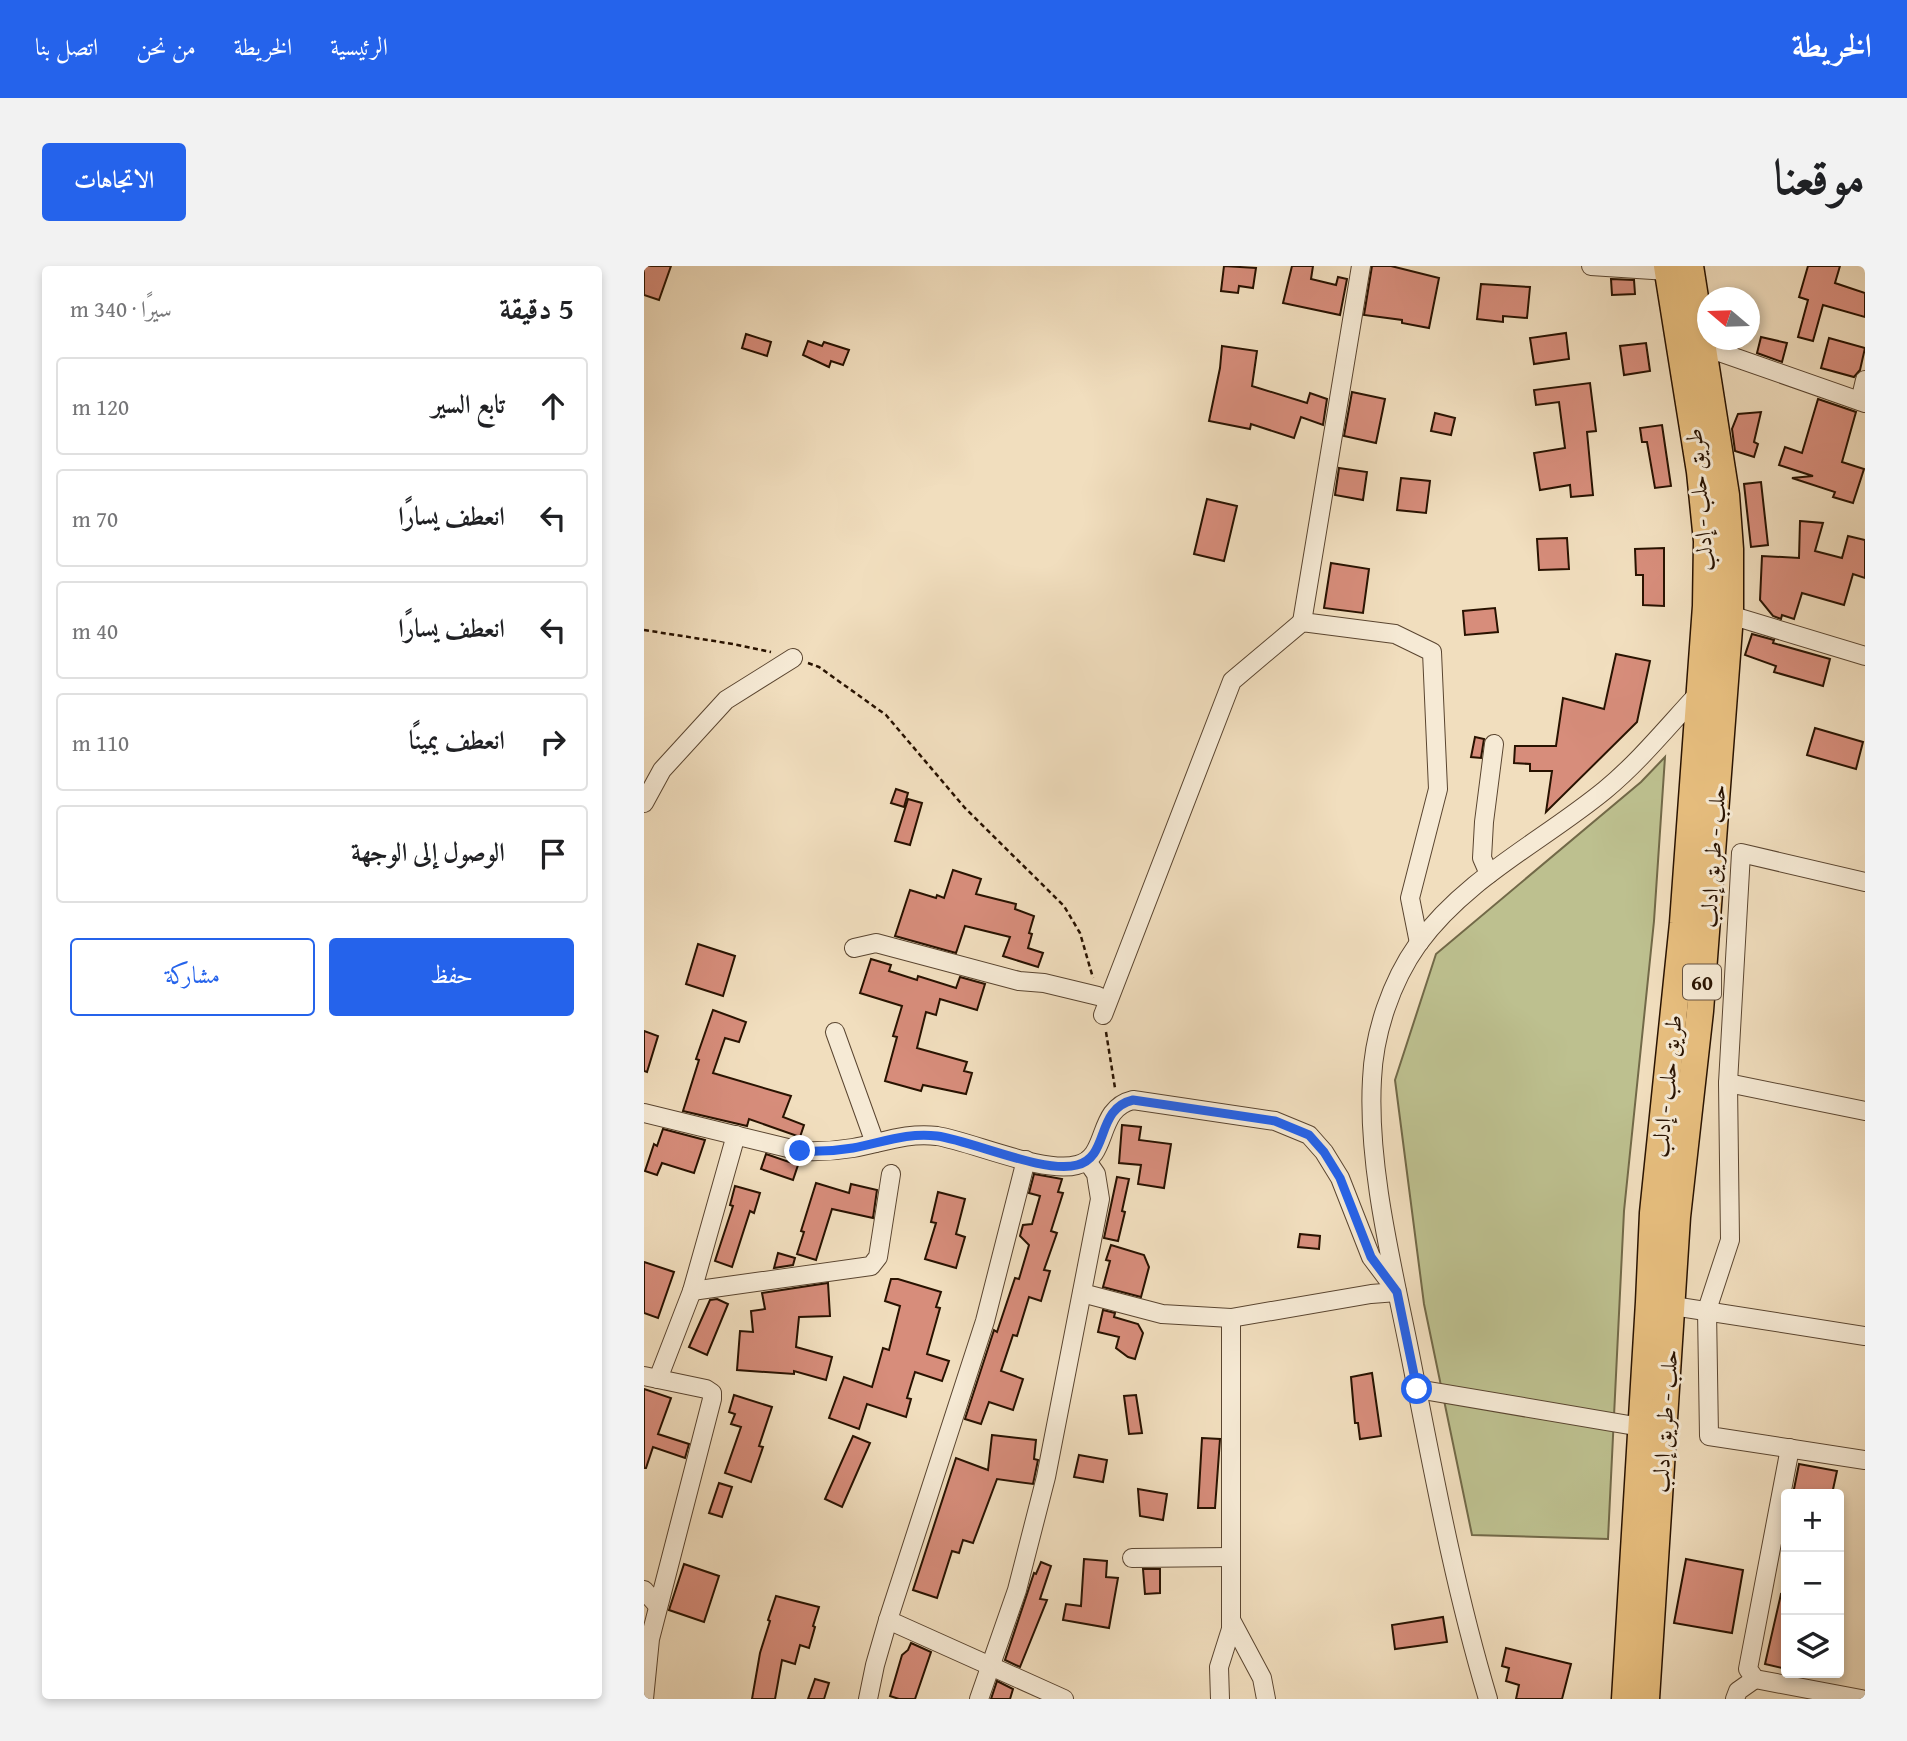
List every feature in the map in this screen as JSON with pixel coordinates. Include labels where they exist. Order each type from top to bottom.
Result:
[{"type":"highway","name":"حلب - طريق إدلب","points":[[1675,268],[1697,332]]},
{"type":"highway","name":"طريق حلب - إدلب","points":[[1625,1699],[1653,1213],[1683,923],[1706,606],[1707,541],[1675,268]]},
{"type":"highway","name":"حلب - طريق إدلب","points":[[1646,1699],[1677,1217],[1700,1011],[1730,615],[1730,550],[1726,495],[1703,350]]},
{"type":"street","points":[[1103,1015],[1232,681],[1302,622],[1361,266]]},
{"type":"street","points":[[1591,266],[1675,268]]},
{"type":"street","points":[[1714,350],[1863,402],[1865,380]]},
{"type":"street","points":[[1730,615],[1865,656]]},
{"type":"street","points":[[1302,622],[1395,634],[1432,652],[1437,789],[1410,898],[1419,943]]},
{"type":"street","points":[[644,803],[662,770],[726,700],[793,658]]},
{"type":"street","points":[[1488,1699],[1454,1572],[1397,1292],[1379,1189],[1371,1111],[1372,1079],[1382,1020],[1406,964],[1419,943],[1457,901],[1489,874],[1607,788],[1698,694]]},
{"type":"street","points":[[1489,874],[1482,858],[1494,744]]},
{"type":"street","points":[[1865,881],[1741,853],[1728,1083],[1730,1240],[1707,1310],[1709,1436],[1865,1460]]},
{"type":"street","points":[[854,948],[876,943],[968,965],[1019,981],[1044,983],[1098,996]]},
{"type":"street","points":[[835,1032],[875,1143]]},
{"type":"street","points":[[1728,1083],[1865,1111]]},
{"type":"street","points":[[644,1114],[800,1151],[825,1152],[893,1138],[936,1136],[1059,1166],[1076,1166],[1087,1161],[1095,1152],[1110,1115],[1124,1102],[1133,1100],[1275,1121],[1309,1135],[1324,1152],[1340,1178],[1371,1257],[1397,1292]]},
{"type":"street","points":[[644,1699],[650,1639],[712,1399],[712,1392],[706,1389],[651,1378],[692,1291],[736,1135]]},
{"type":"street","points":[[868,1699],[874,1665],[985,1321],[1026,1160]]},
{"type":"street","points":[[979,1699],[1017,1590],[1046,1477],[1100,1199],[1096,1174],[1087,1161]]},
{"type":"street","points":[[692,1291],[871,1266],[878,1257],[891,1174]]},
{"type":"street","points":[[1082,1293],[1162,1314],[1231,1318],[1397,1292]]},
{"type":"street","points":[[1673,1306],[1865,1336]]},
{"type":"street","points":[[1220,1699],[1219,1667],[1231,1629],[1231,1318]]},
{"type":"street","points":[[1417,1389],[1641,1427]]},
{"type":"street","points":[[1790,1448],[1748,1669],[1755,1679],[1861,1699]]},
{"type":"street","points":[[1132,1558],[1231,1557]]},
{"type":"street","points":[[644,1590],[658,1606]]},
{"type":"street","points":[[888,1620],[1064,1699]]},
{"type":"street","points":[[1231,1620],[1262,1678],[1266,1699]]},
{"type":"street","points":[[1735,1699],[1738,1691],[1755,1679]]},
{"type":"path","points":[[644,630],[733,644],[820,667],[886,715],[965,808],[1064,906],[1080,933],[1098,996]]},
{"type":"path","points":[[1103,1015],[1115,1089],[1124,1102]]},
{"type":"green space","points":[[1665,757],[1654,921],[1624,1211],[1608,1539],[1472,1535],[1424,1304],[1395,1080],[1436,954],[1641,782]]},
{"type":"building","points":[[644,266],[671,266],[659,300],[644,295]]},
{"type":"building","points":[[1224,266],[1256,268],[1253,288],[1239,286],[1238,293],[1221,291]]},
{"type":"building","points":[[1292,266],[1313,266],[1311,279],[1336,285],[1338,277],[1347,279],[1340,315],[1283,303]]},
{"type":"building","points":[[1372,266],[1391,266],[1439,278],[1429,328],[1402,323],[1402,320],[1364,315]]},
{"type":"building","points":[[1808,266],[1840,266],[1835,283],[1865,293],[1865,317],[1823,305],[1813,341],[1798,337],[1808,300],[1799,297]]},
{"type":"building","points":[[1611,279],[1634,280],[1635,294],[1612,295]]},
{"type":"building","points":[[1481,284],[1530,287],[1527,318],[1503,316],[1503,322],[1477,319]]},
{"type":"building","points":[[1566,333],[1569,359],[1534,364],[1530,338]]},
{"type":"building","points":[[746,334],[771,342],[767,356],[742,348]]},
{"type":"building","points":[[1761,337],[1787,343],[1782,362],[1757,353],[1760,350]]},
{"type":"building","points":[[1829,338],[1865,348],[1860,370],[1854,377],[1821,368]]},
{"type":"building","points":[[808,341],[822,346],[824,342],[849,350],[843,365],[831,361],[829,367],[803,355]]},
{"type":"building","points":[[1646,343],[1650,371],[1624,375],[1620,346]]},
{"type":"building","points":[[1222,346],[1257,351],[1252,386],[1307,403],[1310,393],[1327,399],[1323,425],[1301,417],[1294,438],[1251,424],[1250,429],[1209,421]]},
{"type":"building","points":[[1590,383],[1596,431],[1587,432],[1593,495],[1571,497],[1570,485],[1540,490],[1534,453],[1565,448],[1559,402],[1536,405],[1534,390]]},
{"type":"building","points":[[1352,392],[1385,399],[1376,443],[1344,436]]},
{"type":"building","points":[[1818,399],[1856,412],[1842,462],[1864,469],[1853,503],[1833,497],[1835,492],[1792,478],[1813,476],[1779,465],[1785,447],[1802,453]]},
{"type":"building","points":[[1761,412],[1754,442],[1758,444],[1754,457],[1735,451],[1732,429],[1738,414]]},
{"type":"building","points":[[1435,413],[1455,418],[1451,435],[1431,431]]},
{"type":"building","points":[[1662,425],[1671,486],[1655,488],[1647,442],[1642,442],[1640,428]]},
{"type":"building","points":[[1339,468],[1367,472],[1363,500],[1335,495]]},
{"type":"building","points":[[1401,478],[1430,481],[1426,513],[1397,510]]},
{"type":"building","points":[[1761,482],[1768,545],[1751,547],[1744,484]]},
{"type":"building","points":[[1207,499],[1237,506],[1224,561],[1194,554]]},
{"type":"building","points":[[1800,521],[1823,523],[1815,551],[1842,558],[1848,536],[1865,540],[1865,578],[1853,574],[1844,605],[1802,593],[1794,619],[1782,615],[1781,619],[1773,616],[1760,600],[1762,556],[1799,558]]},
{"type":"building","points":[[1567,538],[1569,569],[1539,570],[1537,539]]},
{"type":"building","points":[[1664,548],[1664,606],[1643,605],[1643,575],[1636,575],[1635,549]]},
{"type":"building","points":[[1331,563],[1369,569],[1363,613],[1324,608]]},
{"type":"building","points":[[1495,608],[1498,632],[1465,635],[1463,611]]},
{"type":"building","points":[[1752,634],[1774,640],[1773,643],[1830,659],[1823,686],[1774,672],[1776,666],[1745,655]]},
{"type":"building","points":[[1616,654],[1650,661],[1637,722],[1546,812],[1552,771],[1530,771],[1530,764],[1514,763],[1515,746],[1556,746],[1563,698],[1604,709]]},
{"type":"building","points":[[1815,728],[1863,742],[1856,769],[1807,755]]},
{"type":"building","points":[[1475,737],[1484,739],[1481,758],[1471,757]]},
{"type":"building","points":[[896,789],[908,793],[904,807],[891,803]]},
{"type":"building","points":[[908,799],[922,803],[910,845],[895,841]]},
{"type":"building","points":[[953,870],[981,879],[976,894],[1016,904],[1015,909],[1034,916],[1028,948],[1043,953],[1038,967],[1003,956],[1010,937],[965,926],[956,953],[895,936],[910,890],[944,898]]},
{"type":"building","points":[[698,944],[735,956],[723,996],[686,984]]},
{"type":"building","points":[[871,959],[891,965],[889,971],[917,980],[918,976],[956,988],[960,977],[985,984],[977,1010],[940,999],[936,1015],[926,1012],[917,1048],[967,1062],[964,1071],[972,1073],[966,1094],[923,1085],[921,1091],[885,1081],[897,1037],[893,1036],[902,1006],[860,993]]},
{"type":"building","points":[[713,1010],[746,1022],[739,1042],[725,1038],[713,1073],[791,1096],[783,1117],[804,1125],[800,1137],[749,1119],[747,1126],[683,1111],[699,1060],[696,1059]]},
{"type":"building","points":[[644,1031],[658,1036],[647,1072],[644,1071]]},
{"type":"building","points":[[1122,1125],[1141,1127],[1139,1140],[1171,1144],[1164,1188],[1138,1184],[1141,1165],[1119,1163]]},
{"type":"building","points":[[663,1129],[705,1140],[694,1173],[662,1163],[657,1175],[645,1171],[654,1144],[657,1146]]},
{"type":"building","points":[[766,1154],[798,1165],[793,1180],[761,1169]]},
{"type":"building","points":[[1034,1174],[1062,1179],[1058,1192],[1063,1193],[1051,1231],[1057,1233],[1044,1270],[1050,1271],[1041,1301],[1029,1297],[1017,1336],[1013,1335],[1001,1371],[1023,1379],[1013,1410],[989,1402],[981,1424],[965,1419],[994,1330],[997,1332],[1015,1278],[1019,1279],[1029,1245],[1020,1236],[1023,1225],[1032,1224],[1040,1196],[1029,1193]]},
{"type":"building","points":[[1117,1177],[1129,1179],[1118,1241],[1104,1238]]},
{"type":"building","points":[[816,1183],[849,1193],[851,1184],[877,1190],[873,1218],[832,1209],[816,1260],[797,1254]]},
{"type":"building","points":[[735,1186],[760,1193],[754,1213],[750,1211],[732,1267],[715,1261],[733,1206],[730,1205]]},
{"type":"building","points":[[938,1192],[965,1199],[956,1234],[965,1237],[956,1268],[925,1259],[936,1223],[931,1222]]},
{"type":"building","points":[[1300,1234],[1320,1236],[1319,1249],[1298,1247]]},
{"type":"building","points":[[1111,1245],[1144,1255],[1149,1267],[1141,1297],[1103,1287],[1110,1261],[1106,1260]]},
{"type":"building","points":[[778,1253],[795,1258],[793,1265],[774,1268]]},
{"type":"building","points":[[644,1262],[674,1272],[658,1318],[644,1313]]},
{"type":"building","points":[[891,1279],[941,1292],[936,1307],[940,1308],[927,1354],[949,1361],[942,1381],[915,1372],[907,1398],[911,1399],[906,1417],[867,1404],[859,1429],[829,1418],[844,1377],[872,1387],[883,1348],[889,1350],[900,1306],[885,1301]]},
{"type":"building","points":[[828,1283],[830,1316],[799,1317],[796,1347],[832,1357],[826,1380],[794,1371],[794,1374],[737,1370],[740,1331],[753,1332],[751,1311],[765,1309],[762,1293]]},
{"type":"building","points":[[717,1299],[728,1304],[707,1355],[689,1347],[710,1300]]},
{"type":"building","points":[[1103,1310],[1115,1313],[1114,1317],[1138,1324],[1143,1333],[1135,1359],[1116,1348],[1119,1337],[1098,1332]]},
{"type":"building","points":[[1372,1373],[1381,1436],[1360,1439],[1358,1423],[1355,1423],[1351,1377]]},
{"type":"building","points":[[644,1389],[671,1398],[658,1434],[689,1444],[685,1458],[653,1447],[644,1468]]},
{"type":"building","points":[[734,1395],[772,1407],[759,1446],[763,1447],[751,1482],[725,1473],[741,1427],[731,1424],[735,1414],[729,1412]]},
{"type":"building","points":[[1136,1395],[1142,1433],[1129,1434],[1124,1396]]},
{"type":"building","points":[[992,1435],[1036,1440],[1034,1459],[1038,1460],[1033,1484],[997,1479],[973,1543],[963,1540],[959,1553],[952,1551],[937,1598],[913,1590],[956,1458],[988,1470]]},
{"type":"building","points":[[853,1436],[870,1443],[842,1507],[825,1499]]},
{"type":"building","points":[[1202,1438],[1220,1439],[1215,1508],[1198,1508]]},
{"type":"building","points":[[1079,1455],[1107,1460],[1103,1482],[1074,1477]]},
{"type":"building","points":[[1799,1464],[1837,1471],[1833,1489],[1794,1489]]},
{"type":"building","points":[[719,1483],[732,1487],[722,1517],[709,1513]]},
{"type":"building","points":[[1138,1489],[1167,1494],[1163,1520],[1140,1516]]},
{"type":"building","points":[[1084,1559],[1107,1561],[1106,1577],[1118,1578],[1109,1628],[1063,1620],[1066,1604],[1081,1606]]},
{"type":"building","points":[[1686,1559],[1743,1570],[1732,1633],[1674,1623]]},
{"type":"building","points":[[1041,1562],[1051,1566],[1040,1599],[1047,1600],[1020,1667],[1005,1660],[1034,1573],[1036,1574]]},
{"type":"building","points":[[684,1564],[719,1576],[704,1622],[669,1610]]},
{"type":"building","points":[[1143,1569],[1160,1569],[1160,1593],[1145,1594]]},
{"type":"building","points":[[1781,1594],[1781,1668],[1765,1664]]},
{"type":"building","points":[[776,1596],[819,1607],[813,1626],[815,1627],[809,1648],[800,1645],[795,1664],[782,1660],[775,1699],[752,1699],[760,1653]]},
{"type":"building","points":[[1443,1617],[1447,1642],[1395,1649],[1392,1625]]},
{"type":"building","points":[[911,1643],[931,1652],[915,1699],[899,1699],[890,1696],[902,1655]]},
{"type":"building","points":[[1506,1648],[1571,1664],[1562,1699],[1516,1699],[1519,1685],[1506,1681],[1509,1668],[1502,1666]]},
{"type":"building","points":[[815,1679],[829,1683],[824,1699],[808,1699]]},
{"type":"building","points":[[997,1681],[1013,1689],[1010,1699],[991,1699]]},
{"type":"route","points":[[800,1151],[825,1152],[893,1138],[936,1136],[1026,1160],[1076,1166],[1087,1161],[1095,1152],[1110,1115],[1116,1108],[1133,1100],[1275,1121],[1297,1128],[1309,1135],[1324,1152],[1340,1178],[1371,1257],[1397,1292],[1417,1389]]}]
